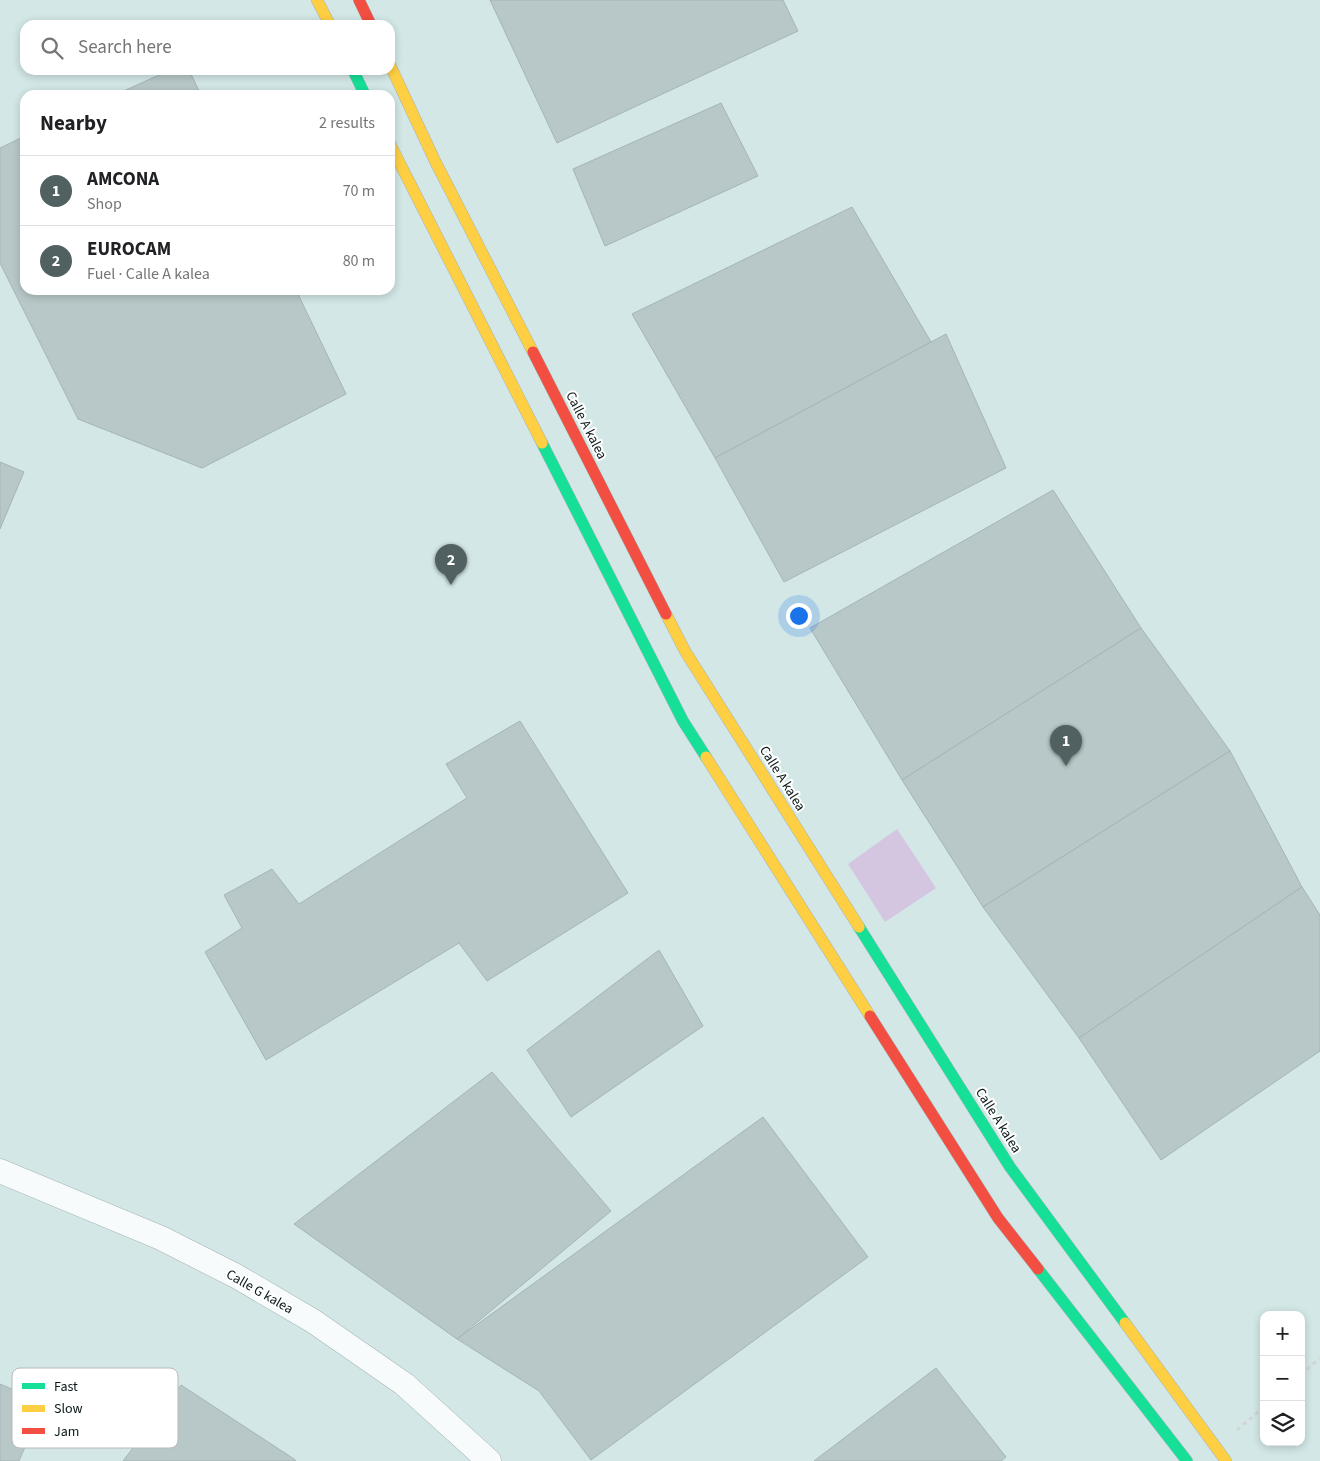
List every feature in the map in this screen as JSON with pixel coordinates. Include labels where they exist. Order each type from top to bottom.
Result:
[{"type":"street","points":[[317,0],[327,20]]},
{"type":"street","points":[[359,0],[369,20]]},
{"type":"street","points":[[355,75],[362,90]]},
{"type":"street","name":"Calle A kalea","points":[[395,75],[435,161],[685,651],[1010,1167],[1226,1461]]},
{"type":"street","points":[[395,154],[683,721],[998,1218],[1187,1461]]},
{"type":"street","name":"Calle G kalea","points":[[0,1171],[160,1238],[236,1276],[313,1321],[404,1384],[489,1461]]},
{"type":"path","points":[[1305,1371],[1320,1358]]},
{"type":"path","points":[[1216,1449],[1260,1410]]},
{"type":"shaded area","points":[[897,829],[936,888],[885,922],[848,864]]},
{"type":"building","points":[[490,0],[783,0],[798,31],[557,143]]},
{"type":"building","points":[[159,75],[191,75],[199,90],[126,90]]},
{"type":"building","points":[[721,103],[758,176],[605,246],[573,169]]},
{"type":"building","points":[[20,138],[20,295],[298,295],[346,394],[202,468],[78,419],[0,263],[0,148]]},
{"type":"building","points":[[852,207],[931,342],[715,458],[632,314]]},
{"type":"building","points":[[946,334],[1006,468],[784,582],[715,458]]},
{"type":"building","points":[[0,462],[24,472],[0,529]]},
{"type":"building","points":[[1053,490],[1141,628],[902,780],[810,628]]},
{"type":"building","points":[[1141,628],[1230,751],[983,907],[902,780]]},
{"type":"building","points":[[520,721],[628,893],[487,981],[459,943],[266,1060],[205,952],[242,928],[224,895],[272,869],[299,904],[467,798],[446,764]]},
{"type":"building","points":[[1230,751],[1302,887],[1079,1038],[983,907]]},
{"type":"building","points":[[1302,887],[1320,915],[1320,1051],[1161,1160],[1079,1038]]},
{"type":"building","points":[[659,950],[703,1026],[571,1117],[527,1050]]},
{"type":"building","points":[[492,1072],[611,1211],[457,1339],[294,1224]]},
{"type":"building","points":[[763,1117],[868,1257],[591,1460],[539,1391],[457,1339]]},
{"type":"building","points":[[936,1368],[1006,1457],[1001,1461],[814,1461]]},
{"type":"building","points":[[0,1384],[12,1389],[12,1448],[25,1448],[19,1461],[0,1461]]},
{"type":"building","points":[[181,1385],[296,1461],[123,1461],[133,1448],[178,1448],[178,1389]]},
{"type":"traffic: fast","points":[[355,75],[363,90]]},
{"type":"traffic: fast","points":[[542,443],[683,721],[706,757]]},
{"type":"traffic: fast","points":[[859,927],[1010,1167],[1125,1323]]},
{"type":"traffic: fast","points":[[1038,1269],[1187,1461]]},
{"type":"traffic: slow","points":[[317,0],[327,20]]},
{"type":"traffic: slow","points":[[395,75],[435,161],[533,352]]},
{"type":"traffic: slow","points":[[395,154],[542,443]]},
{"type":"traffic: slow","points":[[666,614],[685,651],[859,927]]},
{"type":"traffic: slow","points":[[706,757],[870,1016]]},
{"type":"traffic: slow","points":[[1125,1323],[1226,1461]]},
{"type":"traffic: jam","points":[[359,0],[369,20]]},
{"type":"traffic: jam","points":[[533,352],[666,614]]},
{"type":"traffic: jam","points":[[870,1016],[998,1218],[1038,1269]]},
{"type":"place","name":"EUROCAM","points":[[451,585]]},
{"type":"place","name":"AMCONA","points":[[1066,766]]}]
